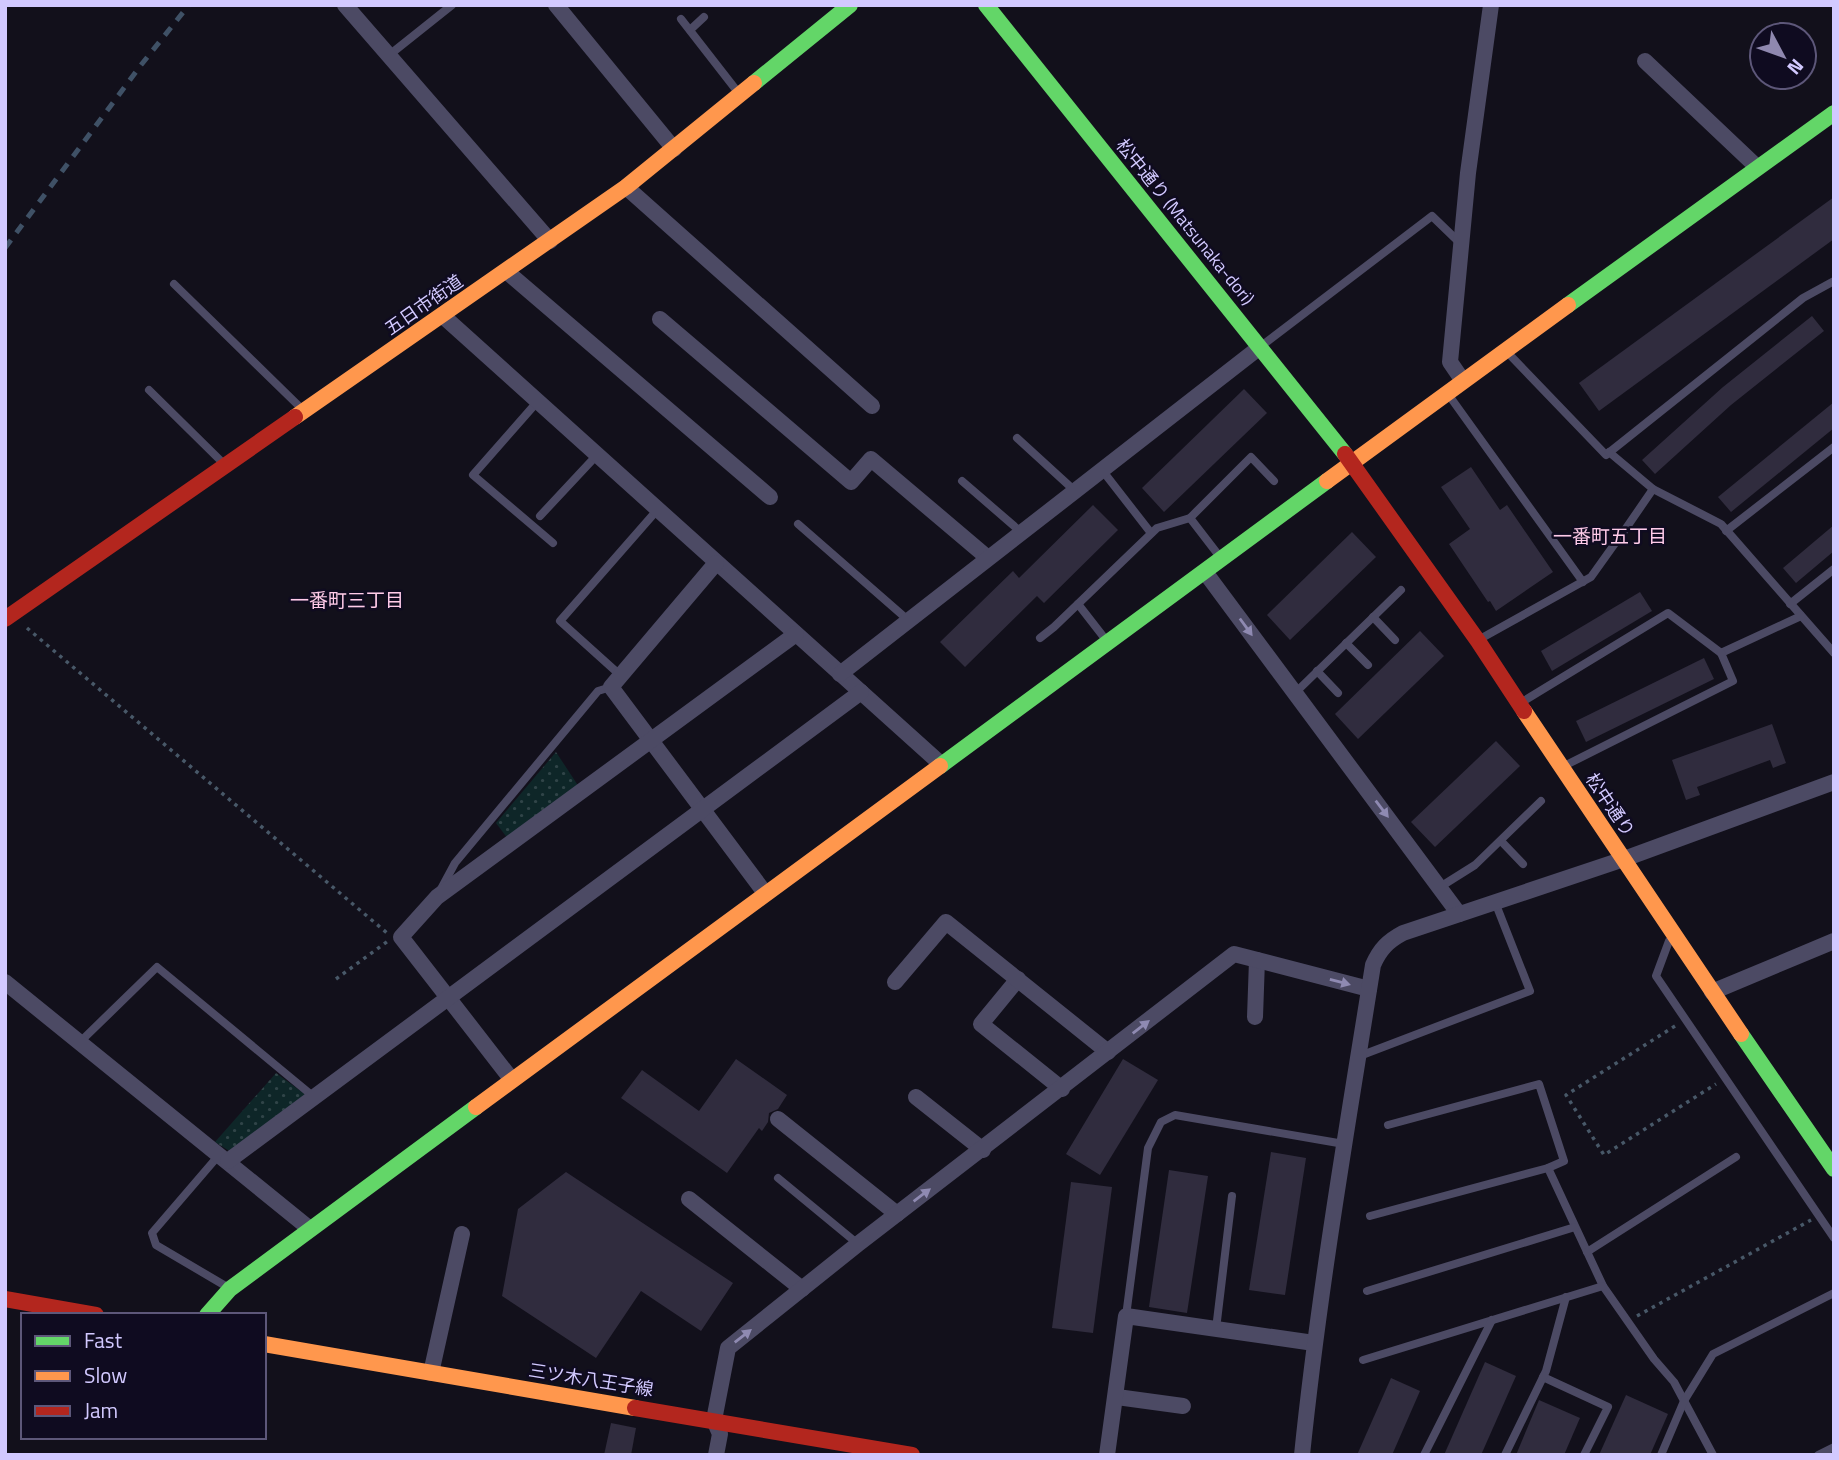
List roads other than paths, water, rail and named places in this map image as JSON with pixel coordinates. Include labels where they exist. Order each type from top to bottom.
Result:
[{"type":"street","points":[[345,5],[550,241]]},
{"type":"street","points":[[556,5],[674,149]]},
{"type":"street","name":"五日市街道","points":[[8,617],[626,187],[850,5]]},
{"type":"street","name":"松中通り (Matsunaka-dori)","points":[[986,5],[1352,463]]},
{"type":"street","points":[[1463,381],[1450,362],[1468,173],[1491,5]]},
{"type":"street","points":[[1645,61],[1757,167]]},
{"type":"street","points":[[209,1313],[230,1289],[765,893],[1463,381],[1834,113]]},
{"type":"street","points":[[626,187],[872,406]]},
{"type":"street","points":[[506,271],[770,497]]},
{"type":"street","points":[[443,316],[942,765]]},
{"type":"street","points":[[660,319],[850,482],[871,458],[988,558]]},
{"type":"street","points":[[840,674],[1260,347]]},
{"type":"street","name":"松中通り","points":[[1352,463],[1478,641],[1712,992],[1834,1169]]},
{"type":"street","points":[[716,563],[615,681],[650,741],[765,893]]},
{"type":"street","points":[[1205,572],[1459,914]]},
{"type":"street","points":[[512,1080],[401,937],[437,897],[796,634]]},
{"type":"street","points":[[223,1158],[314,1097],[861,692]]},
{"type":"street","points":[[1303,1455],[1314,1343],[1357,1057],[1373,965],[1386,943],[1403,933],[1624,859],[1834,782]]},
{"type":"street","points":[[895,982],[946,922],[1108,1052]]},
{"type":"street","points":[[1712,992],[1834,941]]},
{"type":"street","points":[[716,1455],[720,1434],[714,1420],[728,1348],[858,1244],[1234,954],[1369,989]]},
{"type":"street","points":[[1255,1017],[1257,960]]},
{"type":"street","points":[[1017,979],[981,1024],[1062,1089]]},
{"type":"street","points":[[5,982],[310,1229]]},
{"type":"street","points":[[916,1097],[983,1150]]},
{"type":"street","points":[[778,1119],[897,1214]]},
{"type":"street","points":[[689,1199],[802,1289]]},
{"type":"street","points":[[431,1373],[462,1234]]},
{"type":"street","points":[[5,1299],[85,1313]]},
{"type":"street","points":[[1107,1455],[1126,1316],[1314,1343]]},
{"type":"street","name":"三ツ木八王子線","points":[[266,1344],[912,1455]]},
{"type":"street","points":[[1117,1397],[1183,1406]]},
{"type":"lane","points":[[388,56],[452,5]]},
{"type":"lane","points":[[690,30],[704,17]]},
{"type":"lane","points":[[681,19],[740,95]]},
{"type":"lane","points":[[1260,347],[1432,216],[1461,244]]},
{"type":"lane","points":[[1506,351],[1606,455],[1803,298],[1834,281]]},
{"type":"lane","points":[[174,284],[304,412]]},
{"type":"lane","points":[[149,390],[226,467]]},
{"type":"lane","points":[[1447,393],[1583,582]]},
{"type":"lane","points":[[538,401],[473,475],[553,543]]},
{"type":"lane","points":[[1017,438],[1075,491]]},
{"type":"lane","points":[[1726,531],[1834,447]]},
{"type":"lane","points":[[1609,452],[1653,489],[1721,524],[1834,653]]},
{"type":"lane","points":[[540,516],[597,455]]},
{"type":"lane","points":[[1040,638],[1151,533],[1157,528],[1190,518],[1251,457],[1274,481]]},
{"type":"lane","points":[[1102,470],[1151,533]]},
{"type":"lane","points":[[962,481],[1021,532]]},
{"type":"lane","points":[[1478,641],[1591,577],[1653,489]]},
{"type":"lane","points":[[437,897],[455,863],[598,691],[615,681],[560,621],[658,509]]},
{"type":"lane","points":[[1190,518],[1222,560]]},
{"type":"lane","points":[[798,524],[908,620]]},
{"type":"lane","points":[[1790,604],[1834,569]]},
{"type":"lane","points":[[1294,693],[1401,590]]},
{"type":"lane","points":[[1078,604],[1108,643]]},
{"type":"lane","points":[[1518,704],[1668,613],[1721,653],[1733,681],[1561,767]]},
{"type":"lane","points":[[1721,653],[1801,616]]},
{"type":"lane","points":[[1373,617],[1395,640]]},
{"type":"lane","points":[[1346,643],[1368,665]]},
{"type":"lane","points":[[1317,671],[1338,693]]},
{"type":"lane","points":[[1440,887],[1475,865],[1541,801]]},
{"type":"lane","points":[[1501,841],[1523,864]]},
{"type":"lane","points":[[1357,1057],[1530,991],[1495,902]]},
{"type":"lane","points":[[1675,937],[1669,941],[1656,976],[1834,1238]]},
{"type":"lane","points":[[80,1042],[157,967],[314,1097]]},
{"type":"lane","points":[[1370,1216],[1548,1168],[1564,1161],[1539,1084],[1388,1125]]},
{"type":"lane","points":[[1126,1316],[1148,1148],[1161,1122],[1175,1115],[1344,1144]]},
{"type":"lane","points":[[1587,1252],[1736,1157]]},
{"type":"lane","points":[[223,1158],[152,1233],[156,1245],[230,1289]]},
{"type":"lane","points":[[1548,1168],[1603,1286],[1674,1382],[1713,1455]]},
{"type":"lane","points":[[778,1178],[858,1244]]},
{"type":"lane","points":[[1216,1329],[1232,1196]]},
{"type":"lane","points":[[1367,1291],[1575,1227]]},
{"type":"lane","points":[[1363,1360],[1603,1286]]},
{"type":"lane","points":[[1661,1455],[1684,1401],[1713,1354],[1834,1293]]},
{"type":"lane","points":[[1505,1455],[1543,1377],[1566,1297]]},
{"type":"lane","points":[[1423,1455],[1492,1320]]},
{"type":"lane","points":[[1543,1377],[1608,1407],[1584,1455]]},
{"type":"lane","points":[[1818,1455],[1834,1447]]},
{"type":"railway","points":[[5,248],[189,5]]},
{"type":"district","name":"一番町五丁目","points":[[1610,536]]},
{"type":"district","name":"一番町三丁目","points":[[347,600]]}]
